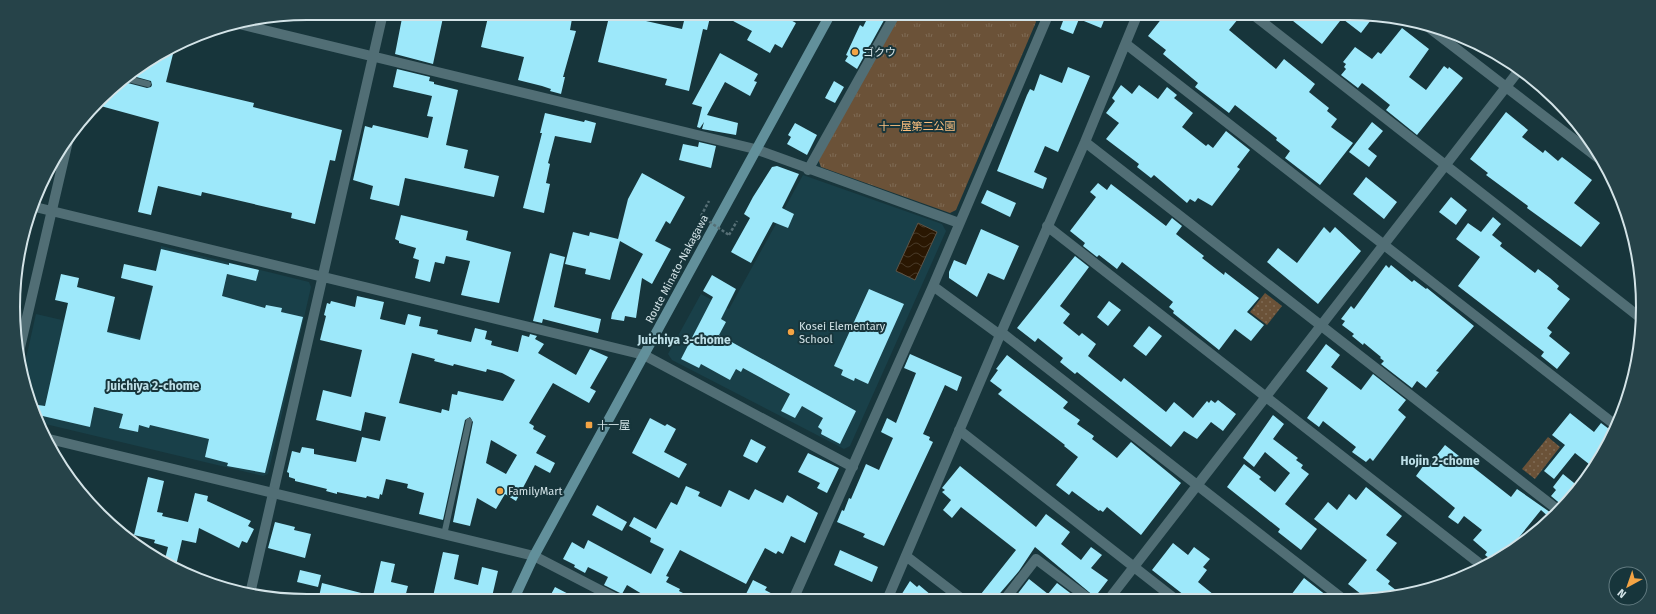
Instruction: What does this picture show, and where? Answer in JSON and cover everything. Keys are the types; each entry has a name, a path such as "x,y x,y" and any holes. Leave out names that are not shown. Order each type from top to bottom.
{"main road":[{"name":"Route Minato-Nakagawa","path":"516,594 534,556 755,149 827,20"}],"street":[{"path":"251,588 381,20"},
{"path":"808,170 892,20"},
{"path":"796,594 933,286 1046,20"},
{"path":"889,594 960,430 1000,333 1085,142 1135,20"},
{"path":"1260,20 1636,314"},
{"path":"255,25 373,57 755,149 808,170 959,223"},
{"path":"1437,34 1591,152"},
{"path":"1126,44 1612,422"},
{"path":"1113,594 1516,74"},
{"path":"1085,142 1555,507"},
{"path":"22,340 66,152"},
{"path":"38,208 644,355 853,467"},
{"path":"1047,226 1479,563"},
{"path":"933,286 1000,333 1337,594"},
{"path":"960,430 1169,594"},
{"path":"53,440 534,556 607,594"},
{"path":"906,556 954,594"},
{"path":"1009,594 1036,559 1082,594"}],"lane":[{"path":"131,80 148,84"},
{"path":"444,534 468,421"}],"path":[{"path":"709,201 701,216 729,235 737,221"}],"shaded area":[{"name":"Kosei Elementary School","path":"803,175 942,224 946,231 850,446 844,449 672,360 668,354 701,294 729,309"},
{"path":"161,246 309,282 311,287 268,474 263,476 45,424 35,399 25,361 36,314 140,338"}],"green space":[{"name":"十一屋第二公園","path":"897,20 1035,20 1036,22 956,210 950,213 821,167 818,159"},
{"path":"1265,293 1282,306 1267,325 1250,312"},
{"path":"1548,437 1560,447 1535,479 1522,469"}],"water":[{"path":"918,223 937,232 915,280 896,271"}],"building":[{"path":"402,20 442,20 433,64 395,54"},
{"path":"487,20 572,20 570,30 576,31 563,77 565,77 561,94 550,91 551,89 542,86 518,80 524,57 481,47"},
{"path":"608,20 642,20 682,29 684,20 709,20 707,30 703,29 689,91 665,85 667,79 598,62"},
{"path":"731,20 791,20 796,23 782,48 775,44 770,53 747,40 752,31"},
{"path":"866,20 884,20 857,69 845,61 848,56 846,55 860,25 863,27"},
{"path":"1063,20 1079,20 1073,34 1060,29"},
{"path":"1081,20 1104,20 1101,28"},
{"path":"1161,20 1237,20 1229,30 1276,69 1284,59 1315,84 1309,92 1329,108 1327,111 1337,119 1331,127 1353,143 1320,185 1285,158 1290,151 1276,140 1277,138 1235,105 1229,113 1195,87 1198,83 1163,54 1166,50 1148,36"},
{"path":"1292,20 1340,21 1322,44"},
{"path":"1344,20 1370,21 1361,33"},
{"path":"1402,28 1429,49 1409,77 1426,90 1444,66 1448,69 1449,67 1463,78 1417,135 1386,110 1390,105 1370,89 1362,83 1358,88 1341,75 1346,69 1344,67 1346,64 1343,62 1355,47 1372,59 1378,52 1381,54"},
{"path":"173,53 166,82 254,103 253,107 342,130 335,161 330,160 315,224 291,218 292,213 202,192 201,196 158,186 151,215 138,212 159,122 102,106 127,83 147,88 151,87 151,81 135,77 163,58"},
{"path":"720,53 758,74 754,81 757,82 750,96 725,82 707,115 738,123 736,135 702,129 704,122 700,128 697,127 702,107 692,104"},
{"path":"1068,67 1090,76 1058,152 1045,146 1034,172 1047,178 1043,189 997,171 1027,95 1030,89 1034,91 1040,74 1062,83"},
{"path":"397,69 430,77 429,81 434,82 434,84 458,90 446,145 468,150 464,168 499,176 494,197 405,178 399,206 370,199 373,186 353,180 365,126 372,128 373,125 428,138 433,117 427,116 432,96 393,87"},
{"path":"834,81 844,87 835,103 825,98"},
{"path":"1121,85 1132,94 1139,85 1158,99 1167,87 1177,95 1174,98 1193,113 1182,127 1206,146 1208,144 1213,148 1226,131 1250,150 1237,167 1240,169 1212,206 1198,198 1195,202 1190,199 1187,203 1154,175 1151,178 1137,167 1139,164 1106,139 1119,123 1106,113 1115,101 1112,98"},
{"path":"1506,112 1528,130 1522,137 1543,153 1545,150 1558,161 1562,157 1592,180 1574,203 1600,223 1581,247 1527,208 1528,206 1486,175 1488,173 1470,159"},
{"path":"545,113 584,122 585,120 596,123 591,143 555,136 548,163 550,164 546,183 550,184 544,213 523,208 542,133 540,133"},
{"path":"1372,122 1383,131 1368,149 1377,156 1369,167 1349,152"},
{"path":"795,123 817,135 807,155 787,144 791,137 788,135"},
{"path":"699,142 716,146 711,168 679,160 683,144 698,147"},
{"path":"777,166 799,174 782,208 794,214 788,228 773,222 751,263 731,252 750,218 744,214 753,197 772,167"},
{"path":"642,173 685,197 670,224 666,221 655,241 671,249 652,284 642,278 636,318 625,316 624,321 611,319 612,313 643,254 620,241 610,280 585,274 586,269 565,264 573,232 589,236 590,232 618,239 628,199"},
{"path":"1366,177 1397,202 1384,219 1353,194"},
{"path":"1098,183 1107,190 1111,184 1166,226 1172,218 1182,226 1176,234 1204,256 1202,258 1224,275 1225,272 1259,298 1247,312 1264,325 1251,341 1235,329 1219,350 1173,313 1174,311 1169,307 1173,302 1122,262 1117,269 1099,255 1097,257 1083,246 1085,243 1070,231 1096,197 1090,192"},
{"path":"987,190 1016,203 1010,217 981,203"},
{"path":"1451,197 1467,210 1456,225 1439,212"},
{"path":"401,215 468,231 466,240 511,252 499,303 461,295 470,261 446,256 444,264 435,262 430,282 415,278 419,260 413,258 416,248 399,243 399,241 395,239"},
{"path":"1493,217 1501,224 1492,235 1502,243 1500,246 1535,273 1538,269 1550,278 1559,286 1557,289 1570,299 1547,328 1552,332 1549,336 1570,353 1557,369 1541,356 1544,352 1458,286 1480,257 1456,239 1468,223 1481,232"},
{"path":"1324,227 1330,233 1335,227 1361,251 1318,304 1267,262 1278,248 1297,263"},
{"path":"981,229 1019,246 1004,280 988,273 977,297 949,278 949,272 954,260 966,265"},
{"path":"161,249 229,265 229,263 259,270 256,281 227,274 222,296 265,308 266,305 282,308 281,312 303,317 265,473 227,466 228,463 205,457 209,439 150,425 149,428 139,425 138,432 119,428 123,414 94,407 90,427 42,416 37,405 45,406 68,303 55,300 61,274 79,278 77,287 115,297 107,332 140,340 153,286 121,278 124,264 156,271"},
{"path":"550,253 565,257 554,307 601,319 598,333 543,319 542,323 533,321"},
{"path":"1075,256 1089,267 1060,306 1070,314 1063,323 1079,336 1082,333 1096,344 1088,356 1121,382 1124,378 1166,412 1174,402 1193,418 1207,401 1209,403 1211,400 1215,403 1218,400 1236,414 1223,431 1211,422 1197,439 1184,431 1171,447 1077,372 1075,374 1060,362 1063,358 1038,338 1035,342 1017,328"},
{"path":"1386,265 1389,268 1391,265 1412,282 1414,280 1426,289 1427,288 1474,326 1436,371 1439,372 1426,388 1417,381 1412,388 1381,364 1384,361 1380,358 1381,357 1364,343 1363,345 1352,336 1354,334 1342,325 1345,321 1341,319 1351,306 1354,309"},
{"path":"712,275 736,289 721,319 726,322 719,335 856,411 840,444 821,434 822,430 818,427 823,418 802,406 795,418 781,411 790,394 743,368 741,372 736,369 730,380 701,364 699,368 681,359 713,297 703,291"},
{"path":"869,289 904,304 868,384 855,378 854,381 841,375 843,370 834,366"},
{"path":"357,296 384,302 380,319 405,325 408,314 421,317 419,326 438,330 437,334 471,342 475,328 487,331 485,339 492,341 491,345 518,352 522,335 529,337 530,334 537,336 535,339 544,344 538,353 576,375 590,349 608,357 590,388 596,391 589,403 553,383 529,423 534,426 533,429 546,436 536,453 555,463 550,473 535,465 516,501 505,494 496,509 477,498 470,526 453,522 473,422 470,417 465,420 443,520 419,514 424,493 407,488 408,484 386,479 382,495 380,494 379,499 337,492 337,494 326,491 327,489 295,481 295,479 289,477 289,473 287,472 292,451 300,453 302,447 314,449 314,454 356,462 362,437 380,441 386,417 365,412 361,431 316,420 323,390 351,397 362,350 320,340 326,316 324,315 327,303 330,304 331,301 355,307","holes":["412,353 435,359 434,361 453,366 454,364 486,372 487,369 502,373 515,380 503,401 458,391 457,395 452,394 449,411 442,409 441,413 399,403","491,440 517,455 506,474 486,463"]},
{"path":"1109,301 1121,310 1108,326 1097,317"},
{"path":"1149,326 1162,336 1146,356 1133,346"},
{"path":"1326,344 1340,355 1331,367 1361,390 1373,374 1406,400 1398,410 1406,417 1373,461 1370,458 1366,462 1352,452 1356,447 1323,421 1319,427 1307,418 1328,388 1306,371"},
{"path":"910,354 962,377 957,391 945,385 923,434 930,437 929,440 933,442 884,546 863,537 865,534 837,522 842,510 844,511 849,498 851,499 866,464 879,470 893,438 881,432 887,418 896,423 916,373 904,368"},
{"path":"1007,355 1068,402 1063,408 1080,420 1077,424 1094,436 1092,439 1117,458 1131,442 1181,483 1141,535 1107,507 1103,512 1100,510 1099,511 1072,491 1069,495 1056,485 1078,457 1064,446 1065,445 998,394 1002,390 990,381 998,370 996,369"},
{"path":"1570,413 1594,432 1601,423 1609,429 1589,464 1575,453 1554,479 1544,471 1565,445 1552,435"},
{"path":"1273,415 1284,424 1273,439 1298,458 1296,460 1303,465 1301,468 1309,474 1285,504 1317,529 1301,550 1278,532 1280,529 1227,487 1244,464 1261,477 1259,479 1275,492 1290,473 1265,452 1254,467 1243,458"},
{"path":"650,418 665,426 667,424 676,429 664,452 687,464 679,478 632,453"},
{"path":"751,439 766,447 757,463 743,456"},
{"path":"1445,445 1511,497 1517,489 1550,512 1547,515 1541,510 1517,540 1489,558 1485,555 1487,552 1473,540 1482,530 1464,516 1458,524 1448,517 1455,508 1416,476 1426,462 1429,465"},
{"path":"808,453 839,468 827,493 817,488 820,483 798,472"},
{"path":"960,466 1036,527 1046,514 1070,532 1061,544 1081,560 1091,547 1102,555 1091,568 1108,580 1097,594 1091,594 1035,547 1019,571 999,594 981,594 1016,550 961,507 952,518 943,510 951,500 942,492 945,490 942,488"},
{"path":"1563,474 1575,484 1559,503 1551,496 1556,490 1553,487"},
{"path":"148,477 164,481 157,512 163,513 162,516 188,522 195,493 208,496 207,501 251,521 248,526 254,529 247,543 242,541 239,548 199,528 196,543 182,540 177,562 165,557 168,547 154,543 155,540 134,535"},
{"path":"686,486 700,492 698,496 721,507 729,490 749,500 755,489 783,503 787,495 818,513 805,543 791,536 783,554 778,551 776,554 765,548 746,584 680,550 666,576 669,577 666,582 680,589 679,591 685,594 642,594 627,585 622,594 604,585 608,577 588,567 585,573 574,567 575,565 563,559 572,542 584,549 588,540 651,574 664,549 650,542 651,538 629,526 634,517 656,529 671,502 677,505"},
{"path":"1366,487 1402,516 1386,535 1397,543 1376,570 1390,581 1388,584 1396,590 1360,593 1348,584 1367,560 1314,519 1328,502 1337,510 1349,494 1356,500"},
{"path":"597,505 627,522 622,531 592,515"},
{"path":"275,522 295,527 294,530 311,534 305,558 268,548"},
{"path":"1173,543 1188,555 1194,547 1210,559 1203,567 1207,570 1198,582 1213,594 1183,594 1152,570"},
{"path":"840,550 878,567 872,582 834,565"},
{"path":"443,552 459,555 454,579 478,585 482,567 498,571 493,594 434,594"},
{"path":"381,561 395,564 391,582 408,586 406,594 373,594"},
{"path":"300,570 321,575 318,587 297,582"},
{"path":"1304,578 1325,594 1292,594"},
{"path":"1029,579 1048,594 1018,594"},
{"path":"753,580 767,587 765,590 773,594 746,594"},
{"path":"910,581 917,587 919,585 930,594 902,594"},
{"path":"322,583 365,594 320,594"},
{"path":"1057,583 1071,594 1048,594"},
{"path":"555,587 568,594 551,594"}],"place":[{"name":"ゴクウ","path":"855,52"},
{"name":"Kosei Elementary School","path":"791,332"},
{"name":"十一屋","path":"589,425"},
{"name":"FamilyMart","path":"500,491"}],"district":[{"name":"Juichiya 3-chome","path":"684,340"},
{"name":"Juichiya 2-chome","path":"153,386"},
{"name":"Hojin 2-chome","path":"1440,461"}]}
